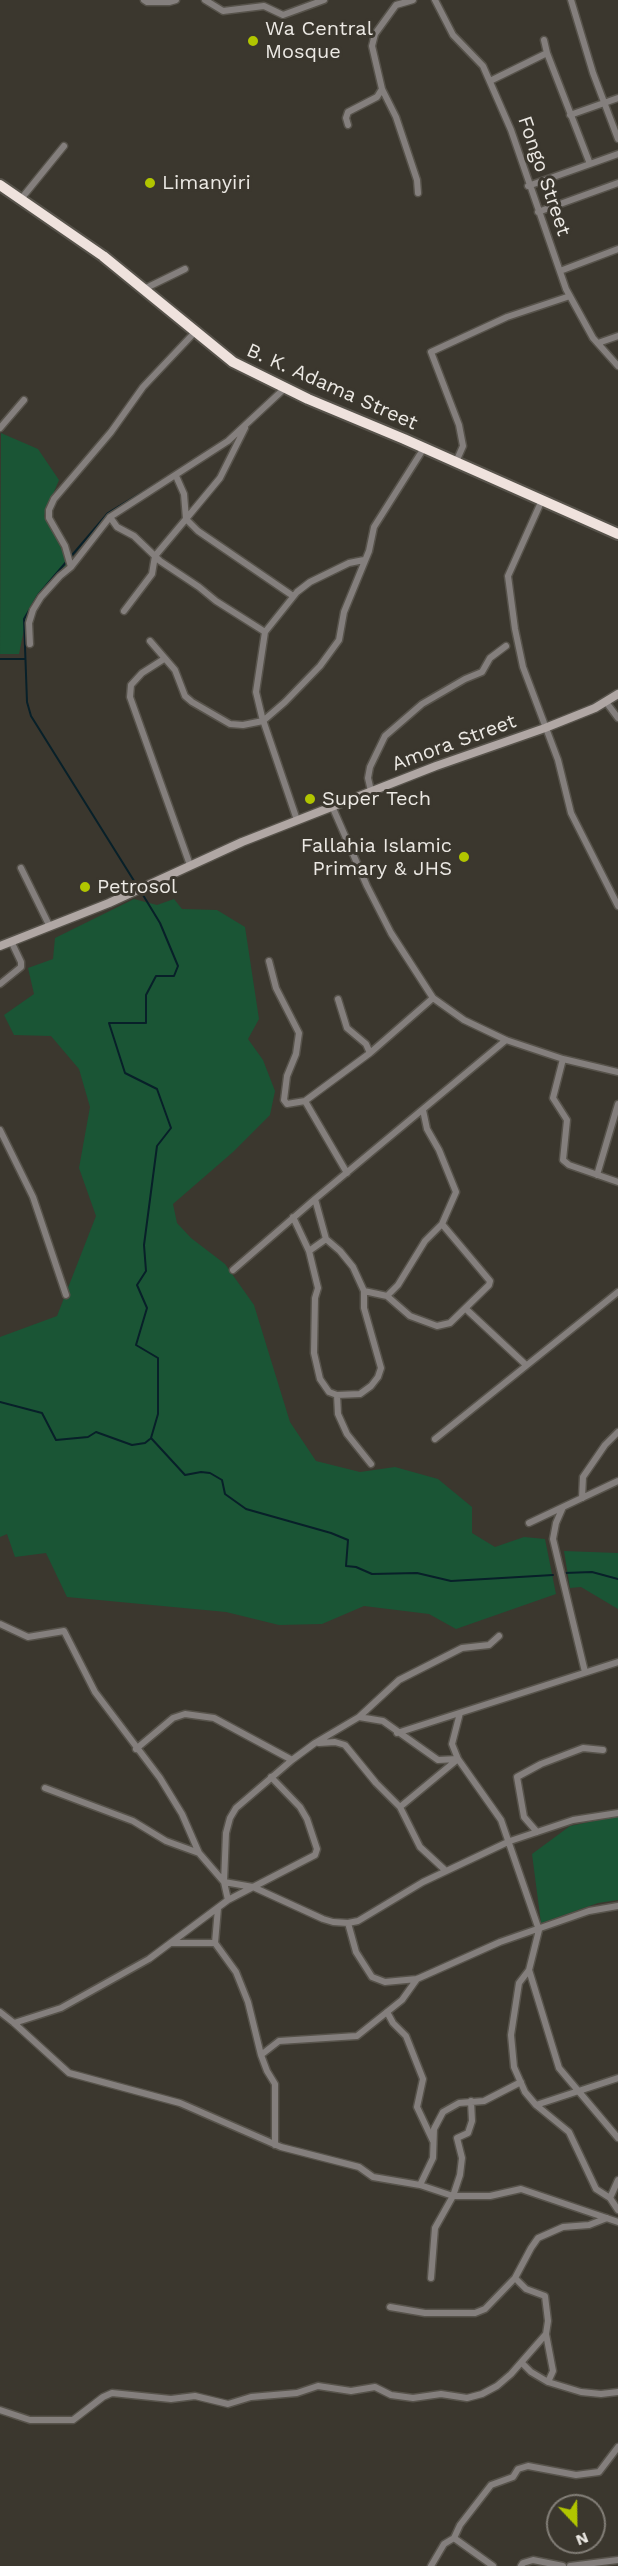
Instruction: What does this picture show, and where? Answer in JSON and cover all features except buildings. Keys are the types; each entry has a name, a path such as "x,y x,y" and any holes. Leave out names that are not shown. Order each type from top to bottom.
{"highway":[{"name":"B. K. Adama Street","path":"0,185 144,289 232,362 285,388 618,534"}],"street":[{"path":"144,0 169,2 176,0"},
{"path":"205,0 223,11 264,6 283,15 324,0"},
{"path":"413,0 396,5 375,34 372,46 382,89 405,141 417,180 418,193"},
{"name":"Fongo Street","path":"435,0 453,35 483,66 511,130 528,186 570,296 598,343 618,366"},
{"path":"571,0 593,73 606,102 618,139"},
{"path":"544,40 590,164"},
{"path":"490,81 547,53"},
{"path":"348,125 346,118 348,112 377,97 382,89"},
{"path":"570,115 618,98"},
{"path":"21,199 64,146"},
{"path":"528,186 618,154"},
{"path":"538,212 618,183"},
{"path":"560,271 618,249"},
{"path":"144,289 185,269"},
{"path":"456,462 463,446 459,425 431,352 507,317 570,296"},
{"path":"69,562 49,518 54,499 111,432 143,387 195,332"},
{"path":"598,343 618,336"},
{"path":"30,644 29,623 33,610 69,562 110,517 214,451 246,426 285,388"},
{"path":"0,428 24,400"},
{"path":"124,610 152,574 155,556 220,478 246,426"},
{"path":"150,641 175,670 185,696 192,702 230,724 243,725 263,721 285,702 332,653 339,640 344,612 369,551 374,527 424,448"},
{"path":"176,476 184,494 186,519 198,531 293,596"},
{"path":"542,499 507,580 523,667 558,760 571,813 618,906"},
{"path":"110,517 117,527 135,536 155,556 216,601 265,632"},
{"path":"297,820 263,721 256,692 265,632 293,596 310,582 349,563 364,560"},
{"path":"371,791 368,778 370,767 385,736 422,704 465,679 482,672 490,658 506,646"},
{"path":"164,659 142,673 131,685 130,697 190,865"},
{"name":"Amora Street","path":"0,946 109,903 190,865 297,820 545,728 606,702 618,694"},
{"path":"606,702 618,718"},
{"path":"332,806 382,914 433,998 464,1020 506,1040 563,1059 618,1072"},
{"path":"21,868 50,927"},
{"path":"0,984 21,967 11,941"},
{"path":"270,961 276,988 299,1033 296,1054 287,1076 284,1100 287,1104 305,1101 370,1053 433,998"},
{"path":"338,999 347,1028 366,1044 370,1053"},
{"path":"233,1270 293,1217 506,1040"},
{"path":"563,1059 553,1098 567,1120 562,1156 569,1165 618,1182"},
{"path":"305,1101 347,1173"},
{"path":"597,1175 618,1104"},
{"path":"387,1296 398,1285 425,1242 442,1224 456,1192 439,1150 427,1129 423,1110"},
{"path":"0,1130 33,1197 66,1295"},
{"path":"293,1217 309,1251 318,1288 315,1298 314,1353 320,1378 329,1392 337,1395 360,1394 366,1391 378,1377 381,1368 364,1308 364,1291 353,1267 326,1239 315,1199"},
{"path":"364,1291 387,1296 411,1316 437,1326 450,1323 489,1285 490,1281 442,1224"},
{"path":"309,1251 326,1239"},
{"path":"435,1439 618,1292"},
{"path":"466,1309 526,1365"},
{"path":"337,1395 338,1414 347,1434 371,1464"},
{"path":"582,1498 583,1477 605,1445 618,1432"},
{"path":"529,1523 618,1481"},
{"path":"563,1507 556,1523 553,1539 563,1590 585,1672"},
{"path":"0,1624 28,1637 64,1632 95,1692 160,1778 182,1814 199,1852 224,1882 254,1887 333,1922 358,1921 446,1871 510,1841 573,1820 618,1813"},
{"path":"228,1900 224,1882 226,1833 230,1818 236,1808 292,1760 315,1743 359,1717 399,1680 462,1648 489,1645 499,1636"},
{"path":"397,1732 618,1662"},
{"path":"460,1713 452,1744 458,1759 501,1820 539,1930 529,1970 519,1983 512,2035 514,2067 525,2092 536,2105 569,2132 596,2189 610,2198 618,2210"},
{"path":"136,1749 173,1718 185,1714 214,1719 292,1760"},
{"path":"359,1717 383,1721 438,1760 458,1759"},
{"path":"315,1743 334,1742 345,1745 376,1783 400,1807 420,1847 446,1871"},
{"path":"537,1832 524,1817 517,1778 541,1764 583,1748 603,1750"},
{"path":"400,1807 458,1759"},
{"path":"14,2022 61,2008 149,1959 228,1900 315,1855 317,1849 307,1819 300,1807 272,1777"},
{"path":"45,1788 133,1821 166,1841 199,1852"},
{"path":"348,1923 356,1952 372,1977 385,1982 417,1979 500,1942 589,1911 618,1906"},
{"path":"218,1908 215,1943 236,1972 244,1992 261,2055 275,2084 275,2145"},
{"path":"171,1943 215,1943"},
{"path":"529,1970 560,2068 617,2135"},
{"path":"261,2055 279,2041 357,2036 402,2000 417,1979"},
{"path":"0,2012 69,2073 180,2103 275,2145 359,2167 373,2177 420,2185 453,2196 490,2196 521,2189 618,2222"},
{"path":"387,2012 393,2024 406,2036 423,2079 422,2095 417,2107 433,2141"},
{"path":"536,2105 618,2078"},
{"path":"420,2185 432,2158 434,2129 443,2112 459,2103 484,2101 521,2082"},
{"path":"431,2278 435,2228 453,2196 460,2175 462,2158 457,2138 468,2133 472,2121 471,2101"},
{"path":"610,2198 618,2180"},
{"path":"390,2307 425,2313 476,2313 485,2309 515,2278 538,2238 563,2227 589,2225 607,2218"},
{"path":"515,2278 526,2289 545,2296 548,2321 546,2334 553,2371 548,2382"},
{"path":"0,2410 30,2420 73,2420 103,2397 112,2393 171,2399 195,2396 228,2404 251,2397 297,2393 318,2386 351,2391 375,2387 391,2396 413,2398 441,2394 467,2398 482,2394 497,2386 522,2363 546,2334"},
{"path":"522,2363 531,2372 548,2382 581,2392 618,2392"},
{"path":"430,2566 444,2544 454,2538 460,2525 491,2485 513,2477 518,2469 528,2466 576,2475 599,2472 618,2447"},
{"path":"454,2538 493,2566"},
{"path":"520,2566 533,2560 563,2566"},
{"path":"570,2566 618,2560"}],"green space":[{"path":"1,433 38,449 59,480 44,516 69,562 28,610 19,654 0,654"},
{"path":"134,899 157,905 174,899 182,909 217,910 245,927 259,1019 248,1039 263,1060 275,1091 270,1115 233,1152 173,1204 177,1223 191,1238 225,1264 254,1305 290,1422 316,1461 360,1472 395,1467 438,1479 472,1507 472,1533 495,1547 524,1537 545,1539 556,1594 456,1629 429,1614 364,1606 322,1624 279,1625 226,1612 67,1597 46,1553 15,1557 7,1534 0,1537 0,1337 57,1316 96,1216 79,1168 90,1107 79,1069 51,1036 14,1035 4,1015 34,994 28,968 53,959 55,938"},
{"path":"564,1551 618,1553 618,1609 581,1587 570,1588"},
{"path":"618,1816 618,1900 598,1903 541,1923 532,1854 570,1826"}],"waterway":[{"path":"136,884 31,716 27,702 24,619 38,595 108,513 175,472"},
{"path":"0,659 24,659"},
{"path":"143,895 160,923 178,966 174,976 156,976 146,995 146,1023 109,1023 125,1073 157,1089 171,1128 157,1146 144,1245 146,1271 137,1285 147,1308 136,1345 158,1358 158,1414 151,1438 185,1475 210,1473 222,1480 225,1494 246,1509 348,1540 346,1566 356,1567 372,1574 417,1573 451,1581 553,1575"},
{"path":"0,1402 42,1413 56,1440 88,1437 96,1432 132,1445 145,1443 150,1439"},
{"path":"564,1573 592,1572 618,1579"}],"place":[{"name":"Wa Central Mosque","path":"253,41"},
{"name":"Limanyiri","path":"150,183"},
{"name":"Super Tech","path":"310,799"},
{"name":"Fallahia Islamic Primary & JHS","path":"464,857"},
{"name":"Petrosol","path":"85,887"}]}
